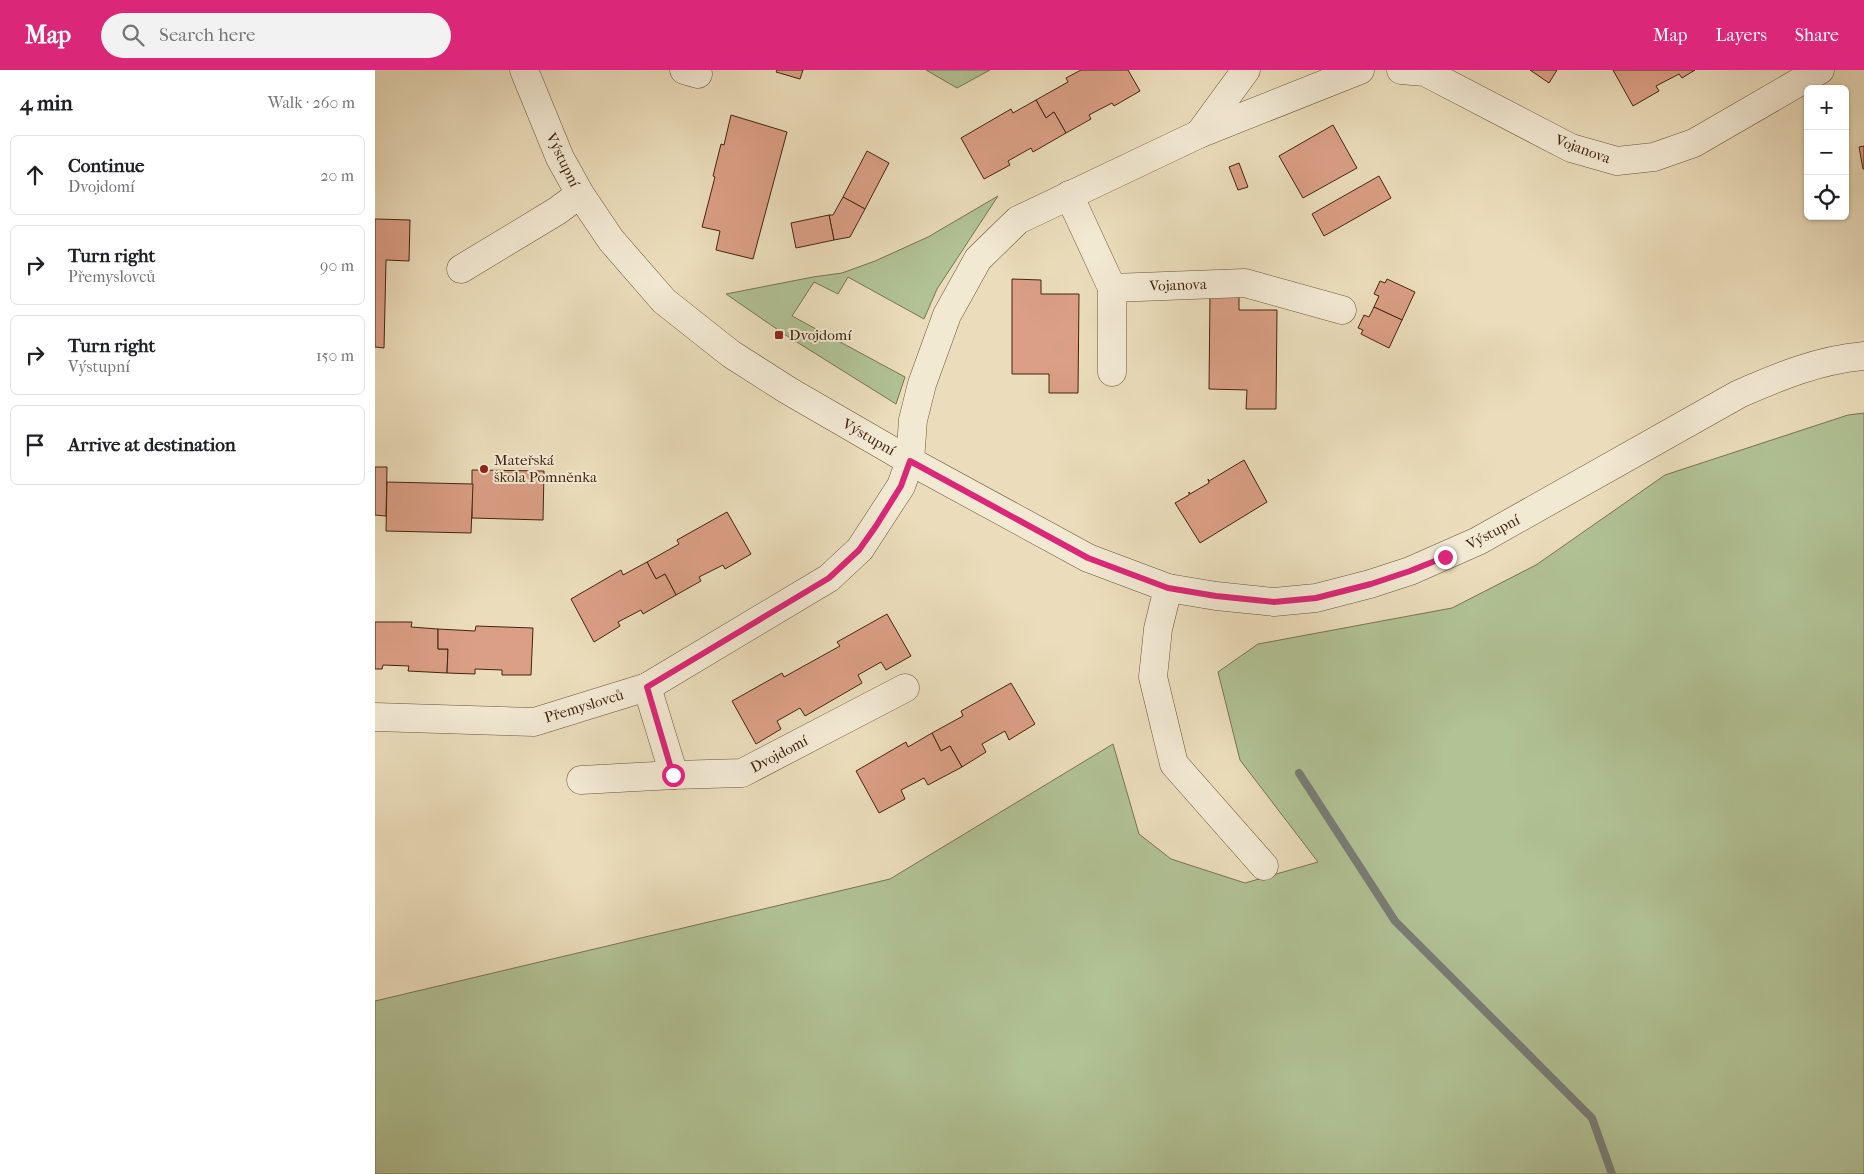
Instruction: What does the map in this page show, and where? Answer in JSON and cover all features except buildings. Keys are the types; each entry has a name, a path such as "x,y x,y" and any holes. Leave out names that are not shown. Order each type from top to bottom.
{"street":[{"name":"Výstupní","path":"524,70 560,158 580,194 611,240 664,301 731,354 789,391 910,461 1088,558 1168,588 1216,596 1274,602 1316,598 1402,574 1445,557 1478,541 1739,394 1781,375 1822,362 1864,356"},
{"path":"1199,134 1246,70"},
{"path":"910,461 913,420 922,384 947,315 978,259 1018,220 1199,134 1360,70"},
{"name":"Vojanova","path":"1401,70 1425,72 1571,148 1617,161 1654,157 1693,143 1820,70"},
{"path":"461,269 557,211 580,194"},
{"path":"1069,195 1112,288 1111,372"},
{"name":"Vojanova","path":"1112,288 1245,283 1342,310"},
{"name":"Přemyslovců","path":"375,717 534,722 647,687 829,578 859,550 871,534 901,486 910,461"},
{"path":"1168,588 1158,629 1153,677 1174,764 1264,866"},
{"path":"647,687 673,775"},
{"name":"Dvojdomí","path":"581,780 673,775 742,774 905,688"}],"green space":[{"path":"926,70 990,70 957,88"},
{"path":"998,196 937,289 924,319 848,277 838,294 814,282 792,316 905,377 896,404 784,334 726,294 842,273 875,261 928,237"},
{"path":"1864,413 1864,1174 375,1174 375,1001 890,879 1113,744 1139,834 1171,859 1245,883 1318,862 1240,760 1218,672 1258,644 1452,608 1536,565 1665,475 1848,415"}],"waterway":[{"path":"1299,773 1395,921 1592,1118 1612,1174"}],"place":[{"name":"Dvojdomí","path":"779,335"},
{"name":"Mateřská škola Pomněnka","path":"484,469"}],"route":[{"path":"673,775 647,687 829,578 859,550 876,526 901,486 910,461 1088,558 1168,588 1216,596 1274,602 1316,598 1371,584 1445,557"}]}
